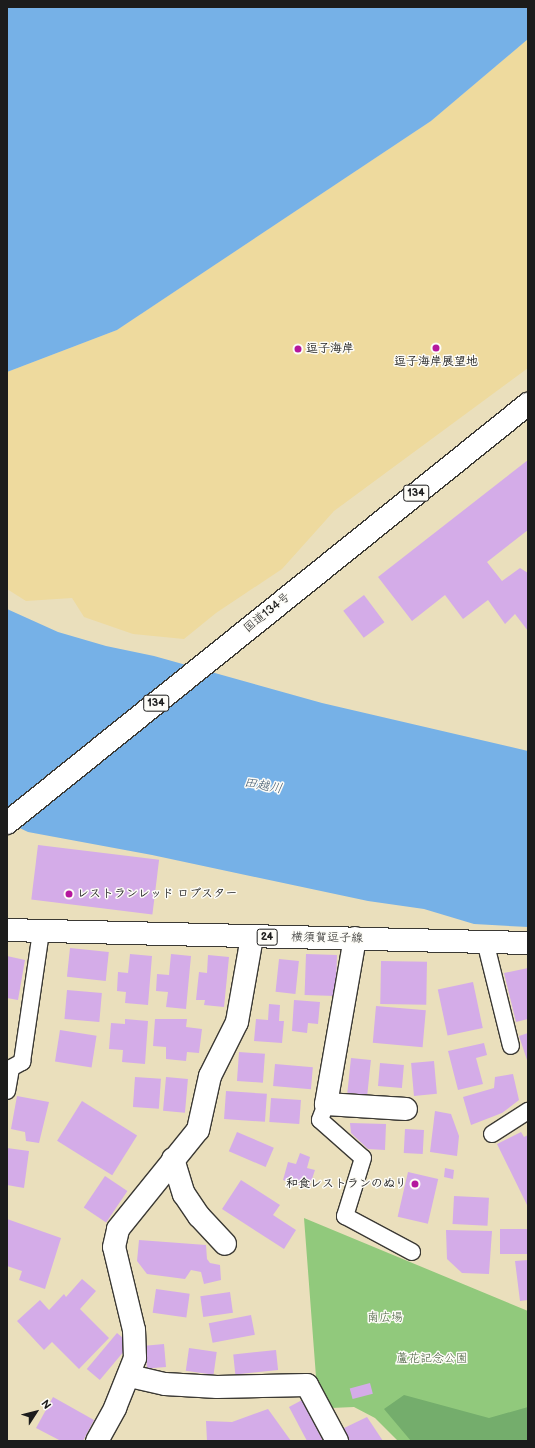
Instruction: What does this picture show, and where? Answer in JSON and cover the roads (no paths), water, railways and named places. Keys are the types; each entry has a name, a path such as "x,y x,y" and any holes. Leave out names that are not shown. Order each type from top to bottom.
{"main road":[{"name":"国道134号","path":"7,823 528,404"},
{"name":"横須賀逗子線","path":"7,930 528,943"},
{"path":"97,1441 130,1376 135,1358 134,1330 114,1247 118,1229 173,1159 198,1130 210,1076 237,1022 252,937"},
{"path":"355,938 326,1104 406,1109"},
{"path":"173,1159 184,1194 199,1216 225,1244"},
{"path":"130,1376 165,1384 217,1387 307,1385 337,1441"}],"lane":[{"path":"7,1090 11,1068 22,1062 41,931"},
{"path":"485,941 511,1046"},
{"path":"326,1104 320,1120 363,1158 345,1216 412,1252"},
{"path":"492,1134 528,1111"}],"water":[{"path":"7,7 528,7 528,39 431,121 117,330 7,372"},
{"name":"田越川","path":"7,609 58,632 106,646 154,656 322,703 528,751 528,927 474,924 424,909 368,901 152,855 28,832 7,822"}],"place":[{"name":"逗子海岸展望地","path":"436,348"},
{"name":"逗子海岸","path":"298,349"},
{"name":"レストランレッド ロブスター","path":"69,894"},
{"name":"和食レストランのぬり","path":"415,1184"}],"park label":[{"name":"南広場","path":"385,1318"},
{"name":"蘆花記念公園","path":"432,1359"}]}
